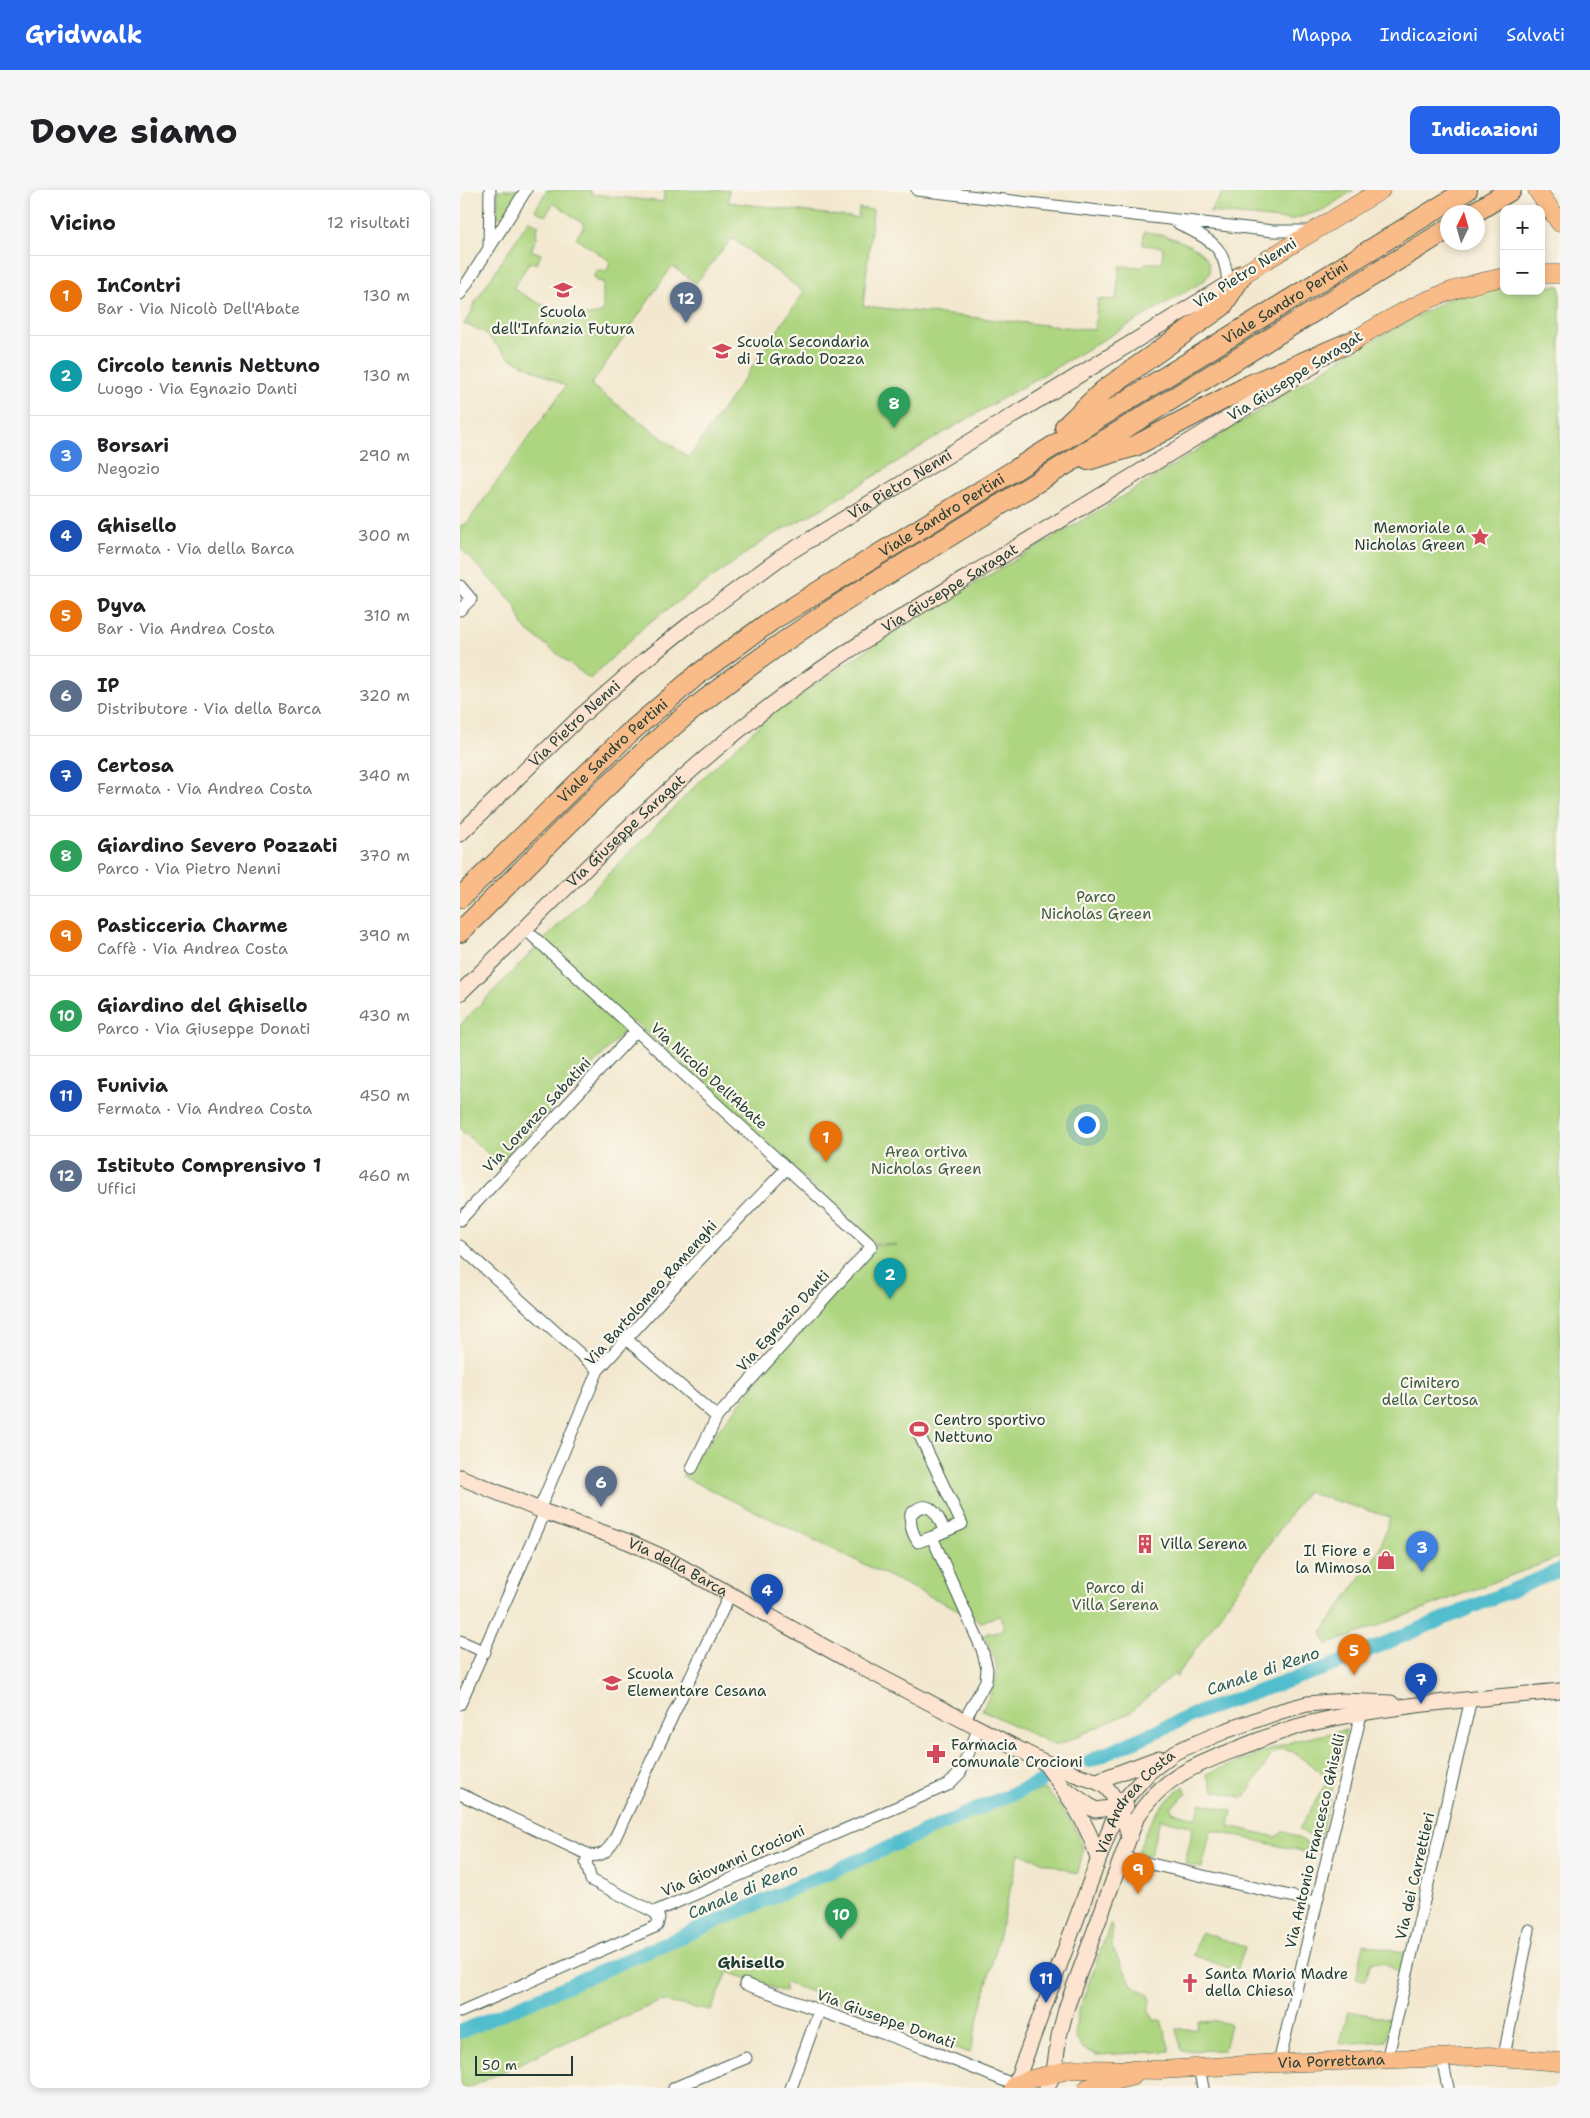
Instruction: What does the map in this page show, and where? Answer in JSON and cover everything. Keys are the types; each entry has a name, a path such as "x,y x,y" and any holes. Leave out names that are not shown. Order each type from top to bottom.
{"highway":[{"name":"Viale Sandro Pertini","path":"460,898 627,735 698,675 778,616 1466,190"},
{"path":"1485,206 1511,190"},
{"name":"Viale Sandro Pertini","path":"460,932 616,778 714,693 821,616 1440,234"},
{"path":"1035,456 1103,391 1222,306 1235,280"},
{"path":"1062,468 1135,446 1250,385 1353,341"}],"main road":[{"name":"Via Pietro Nenni","path":"1235,280 1381,190"},
{"path":"1537,190 1560,222"},
{"path":"1545,274 1560,274"},
{"name":"Via Giuseppe Saragat","path":"1353,341 1390,318 1430,297 1456,288 1500,278"},
{"name":"Via Porrettana","path":"1014,2087 1051,2080 1081,2069 1161,2070 1279,2063 1504,2056 1560,2062"},
{"name":"Via Porrettana","path":"1088,2088 1161,2070"}],"street":[{"path":"488,250 490,190"},
{"path":"460,294 526,190"},
{"path":"918,190 1273,231 1315,230"},
{"path":"1172,220 1205,238 1218,250 1235,280"},
{"name":"Via Pietro Nenni","path":"460,834 580,716 690,624 780,558 1235,280"},
{"name":"Via Giuseppe Saragat","path":"460,993 695,767 757,716 825,666 1353,341"},
{"path":"460,586 471,599 460,610"},
{"name":"Via Nicolò Dell'Abate","path":"525,930 872,1246"},
{"name":"Via Lorenzo Sabatini","path":"460,1220 636,1031"},
{"name":"Via Bartolomeo Ramenghi","path":"460,1704 484,1652 598,1370 681,1279 787,1168"},
{"path":"460,1246 598,1370"},
{"name":"Via Egnazio Danti","path":"692,1468 717,1417 872,1246"},
{"path":"626,1339 717,1417"},
{"path":"918,1432 962,1524 918,1542 911,1530 912,1514 920,1508 928,1508 935,1511 944,1531"},
{"name":"Via della Barca","path":"460,1478 542,1511 629,1542 667,1559 848,1660 1045,1763 1097,1781 1110,1793 1126,1824 1129,1837"},
{"path":"932,1536 982,1649 987,1669 986,1681 964,1721"},
{"path":"462,1797 589,1855 600,1856 604,1853 615,1838 730,1594"},
{"path":"460,1641 484,1652"},
{"name":"Via Andrea Costa","path":"1014,2087 1118,1807 1149,1772 1175,1752 1262,1718 1307,1704 1343,1700 1411,1704 1560,1691"},
{"name":"Via dei Carrettieri","path":"1387,2060 1471,1700"},
{"name":"Via Andrea Costa","path":"1051,2080 1067,2006 1121,1857 1136,1819 1147,1802 1173,1778 1198,1764 1301,1725 1411,1704"},
{"name":"Via Antonio Francesco Ghiselli","path":"1279,2063 1361,1714"},
{"name":"Via Giovanni Crocioni","path":"460,2012 656,1928 659,1918 654,1912 948,1785 960,1773 979,1728"},
{"path":"1097,1781 1175,1752"},
{"name":"Via della Barca","path":"1045,1763 1061,1785 1092,1837 1098,1859"},
{"name":"Via della Barca","path":"1061,1785 1095,1810 1147,1802"},
{"path":"589,1855 586,1862 587,1870 595,1883 654,1912"},
{"path":"1121,1857 1316,1902"},
{"path":"1504,2056 1529,1930"},
{"name":"Via Giuseppe Donati","path":"744,1984 933,2052 1014,2087"},
{"path":"791,2088 819,2011"},
{"path":"674,2088 746,2058"},
{"path":"1442,2058 1448,2088"},
{"path":"1199,2068 1203,2088"}],"green space":[{"path":"498,190 521,190 501,218 497,216"},
{"path":"547,190 591,190 591,194 663,202 665,190 729,190 728,202 858,218 859,208 873,210 863,306 1094,330 1098,299 1116,300 1120,266 1143,267 1146,263 1162,263 1163,247 1143,245 1144,232 1165,236 1191,246 1208,261 1209,271 1204,281 938,436 823,508 769,537 647,624 590,679 524,628 514,603 460,548 460,526 467,523 566,386 508,357 484,332 464,324 473,310 472,307 529,220 539,226 536,230 537,237 531,250 541,254 537,264 530,262 513,288 545,306 568,314 592,315 603,312 603,282 595,280 594,275 597,270 607,272 610,261 576,238 585,225 554,203 545,216 535,210","holes":["732,238 804,292 689,458 591,385 672,266 696,283"]},
{"path":"1225,190 1354,190 1323,210 1290,220 1209,212"},
{"name":"Parco Nicholas Green","path":"1545,286 1560,286 1560,1557 1327,1645 1322,1632 1379,1551 1390,1517 1306,1492 1177,1676 1174,1674 1129,1713 1056,1746 982,1710 992,1689 996,1673 994,1656 984,1635 990,1632 992,1634 1005,1628 999,1615 980,1623 977,1619 682,1476 815,1309 873,1246 897,1245 874,1243 634,1021 500,1164 460,1129 460,1025 705,776 775,711 903,626 1147,482 1346,355 1454,296 1484,288 1500,287 1500,295 1545,295"},
{"path":"1346,1730 1320,1840 1314,1839 1299,1829 1329,1778 1293,1752 1281,1749 1273,1753 1244,1798 1214,1791 1206,1774 1294,1741"},
{"path":"1184,1786 1187,1794 1171,1807 1172,1812 1196,1818 1201,1803 1232,1811 1229,1826 1276,1837 1284,1831 1308,1843 1305,1852 1211,1830 1202,1868 1185,1864 1193,1827 1160,1819 1150,1856 1138,1853 1155,1815"},
{"path":"1045,1789 1067,1816 1077,1832 1082,1847 1080,1864 1077,1874 1019,1853 970,2053 927,2038 927,2032 786,1983 784,1984 786,1991 784,1992 728,1972 711,2011 661,2001 541,2053 469,2088 460,2088 460,2038 816,1881 1020,1796"},
{"path":"1110,1924 1112,1926 1112,1947 1132,1985 1150,1997 1151,2002 1148,2009 1155,2020 1161,2020 1170,2051 1097,2055 1082,2048 1075,2037 1077,2016"},
{"path":"1201,1932 1245,1947 1237,1971 1193,1955"},
{"path":"1364,1944 1407,1953 1402,1974 1384,1963 1371,1962 1366,1980 1356,1979"},
{"path":"1348,2011 1392,2019 1386,2041 1340,2044"},
{"path":"1216,2021 1230,2024 1224,2050 1182,2051 1176,2029 1197,2029 1198,2022"}],"waterway":[{"name":"Canale di Reno","path":"1090,1761 1199,1712 1331,1666 1560,1570"},
{"name":"Canale di Reno","path":"460,2032 1040,1782"}],"place":[{"name":"Scuola dell'Infanzia Futura","path":"563,290"},
{"name":"Istituto Comprensivo 1","path":"686,323"},
{"name":"Scuola Secondaria di I Grado Dozza","path":"722,351"},
{"name":"Giardino Severo Pozzati","path":"894,428"},
{"name":"Memoriale a Nicholas Green","path":"1480,537"},
{"name":"InContri","path":"826,1162"},
{"name":"Circolo tennis Nettuno","path":"890,1299"},
{"name":"Centro sportivo Nettuno","path":"919,1429"},
{"name":"IP","path":"601,1507"},
{"name":"Villa Serena","path":"1145,1544"},
{"name":"Il Fiore e la Mimosa","path":"1386,1560"},
{"name":"Borsari","path":"1422,1572"},
{"name":"Ghisello","path":"767,1615"},
{"name":"Dyva","path":"1354,1675"},
{"name":"Scuola Elementare Cesana","path":"612,1683"},
{"name":"Certosa","path":"1421,1704"},
{"name":"Farmacia comunale Crocioni","path":"936,1754"},
{"name":"Pasticceria Charme","path":"1138,1894"},
{"name":"Giardino del Ghisello","path":"841,1939"},
{"name":"Santa Maria Madre della Chiesa","path":"1190,1983"},
{"name":"Funivia","path":"1046,2003"}],"district":[{"name":"Ghisello","path":"751,1962"}],"park label":[{"name":"Area ortiva Nicholas Green","path":"926,1160"},
{"name":"Cimitero della Certosa","path":"1430,1392"},
{"name":"Parco di Villa Serena","path":"1115,1596"}]}
